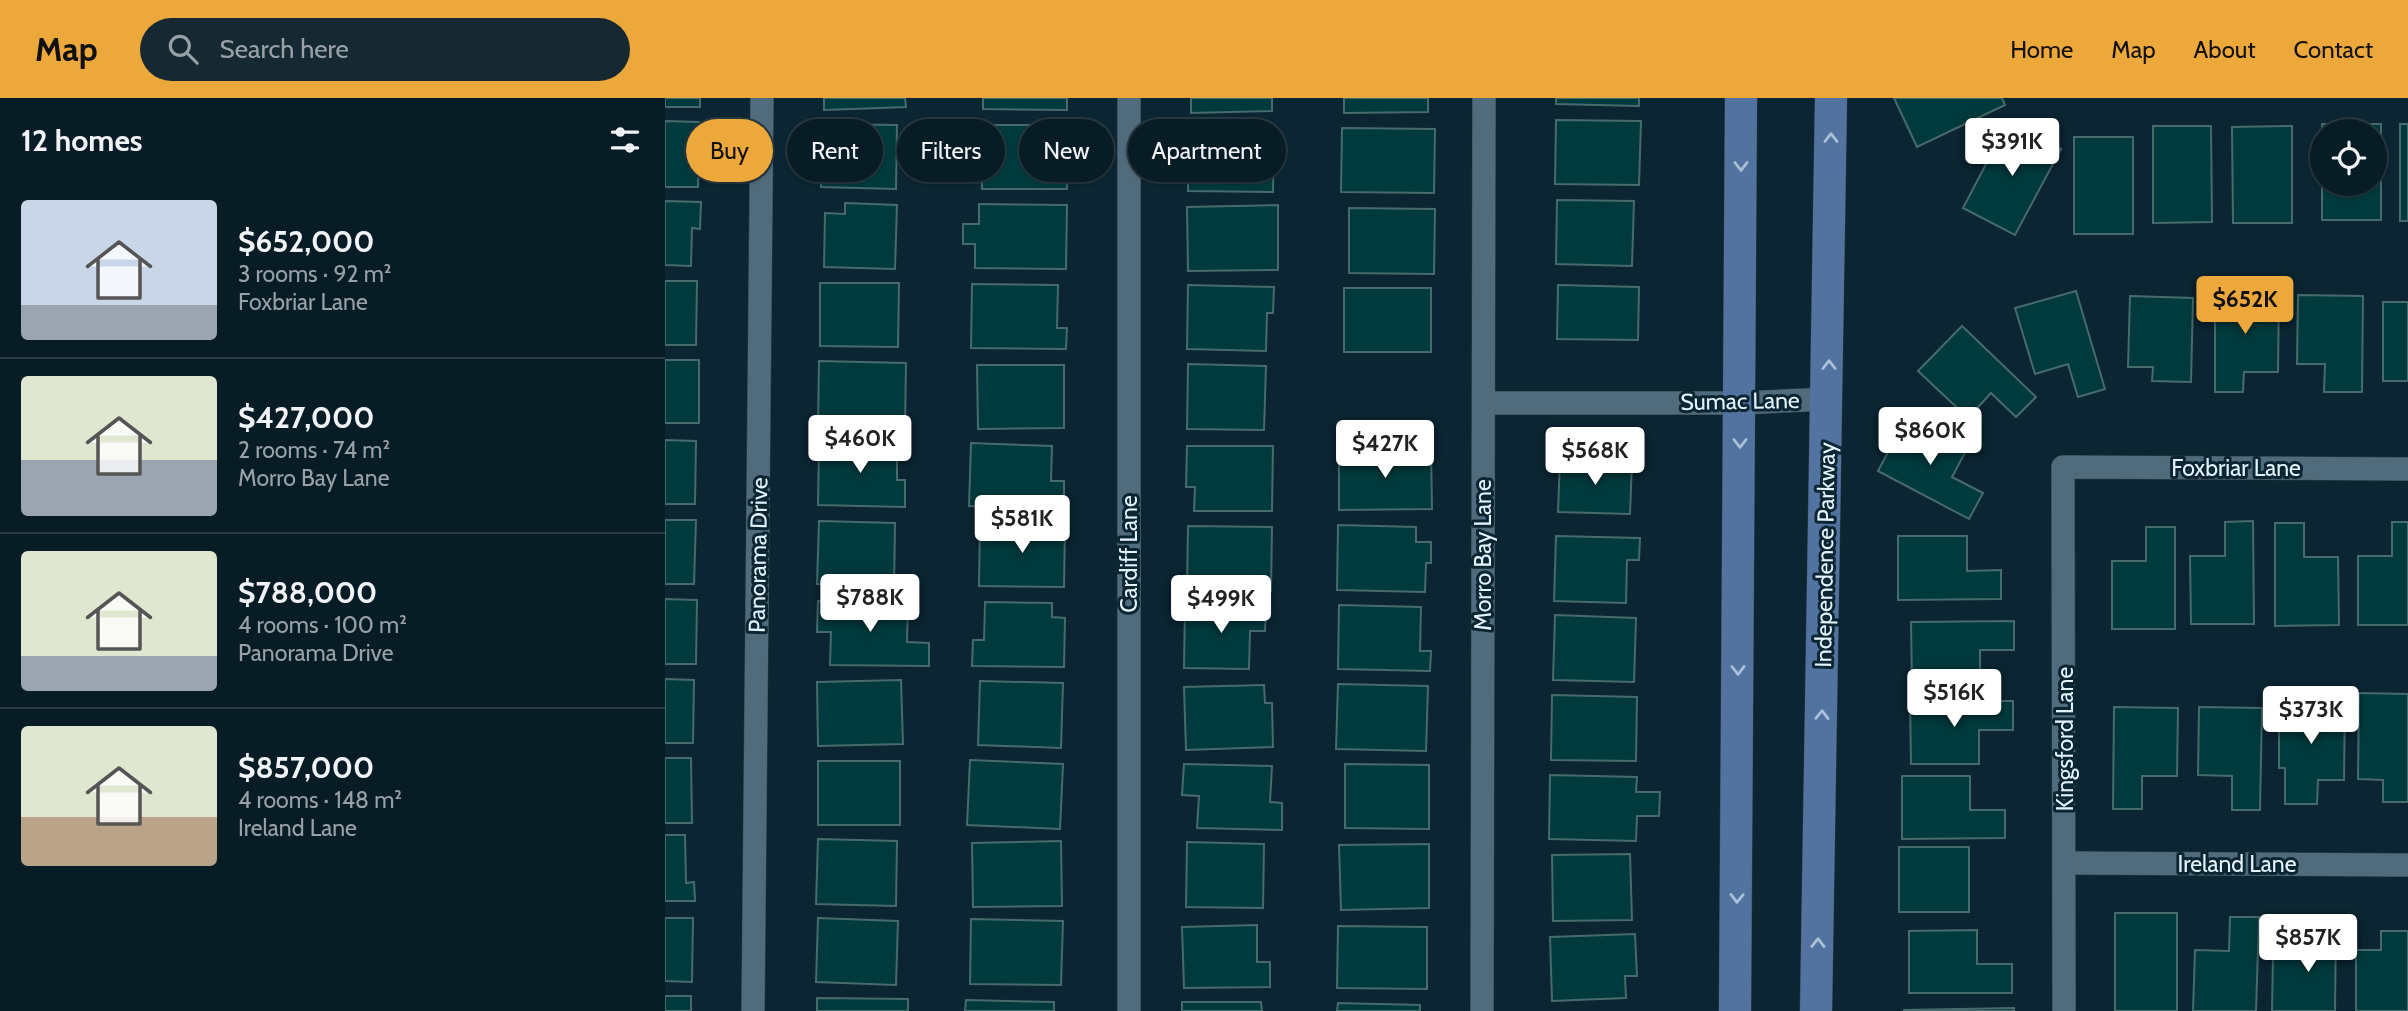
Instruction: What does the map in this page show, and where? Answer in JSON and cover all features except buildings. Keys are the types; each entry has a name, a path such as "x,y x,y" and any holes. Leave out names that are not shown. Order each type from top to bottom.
{"main road":[{"path":"1735,1011 1741,98"},
{"name":"Independence Parkway","path":"1816,1011 1829,399 1831,98"}],"street":[{"name":"Panorama Drive","path":"753,1011 762,98"},
{"name":"Cardiff Lane","path":"1129,98 1129,1011"},
{"name":"Morro Bay Lane","path":"1482,1011 1484,98"},
{"name":"Sumac Lane","path":"1484,403 1740,403 1829,399"},
{"name":"Foxbriar Lane","path":"2063,467 2408,469"},
{"name":"Kingsford Lane","path":"2063,467 2066,863 2064,1011"},
{"name":"Ireland Lane","path":"2066,863 2408,865"}]}
